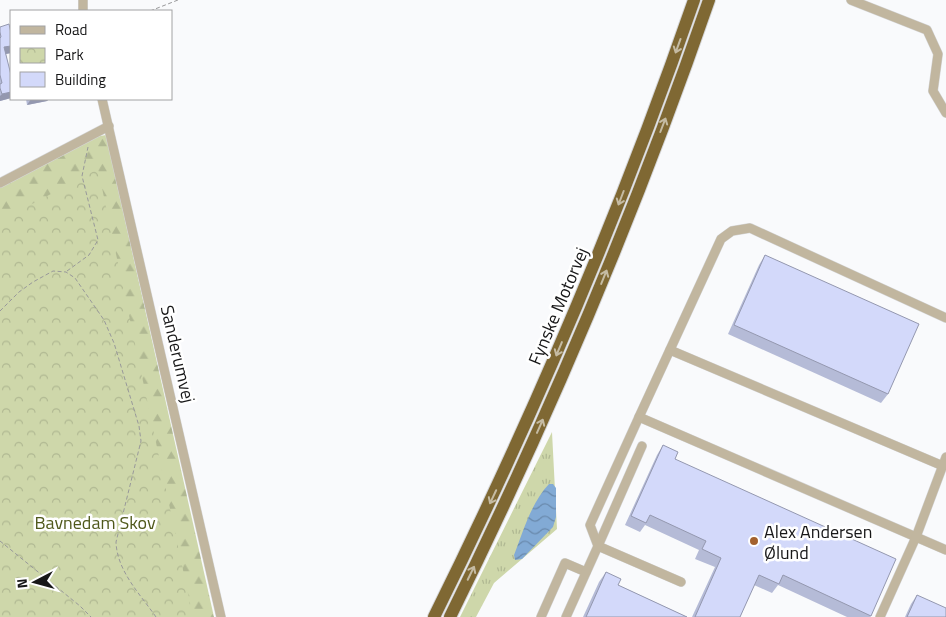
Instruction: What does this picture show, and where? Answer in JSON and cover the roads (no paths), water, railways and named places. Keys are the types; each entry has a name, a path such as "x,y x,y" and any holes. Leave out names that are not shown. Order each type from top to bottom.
{"highway":[{"name":"Fynske Motorvej","path":"434,617 511,458 577,307 620,202 694,0"},
{"name":"Fynske Motorvej","path":"450,617 524,464 594,303 632,207 708,0"}],"street":[{"path":"851,0 927,30 938,54 933,92 946,113"},
{"name":"Sanderumvej","path":"102,100 221,617"},
{"path":"0,183 109,126"},
{"path":"681,582 598,546 590,525 721,239 732,231 750,228 946,318"},
{"path":"670,350 943,466"},
{"path":"639,416 946,550"},
{"path":"566,617 642,446"},
{"path":"880,617 916,537 946,457"},
{"path":"541,617 565,563 586,572"}],"water":[{"path":"549,484 553,484 556,488 556,517 553,527 522,559 515,560 514,555 528,518 537,500"}],"place":[{"name":"Alex Andersen Ølund","path":"754,541"}],"park label":[{"name":"Bavnedam Skov","path":"95,522"}]}
